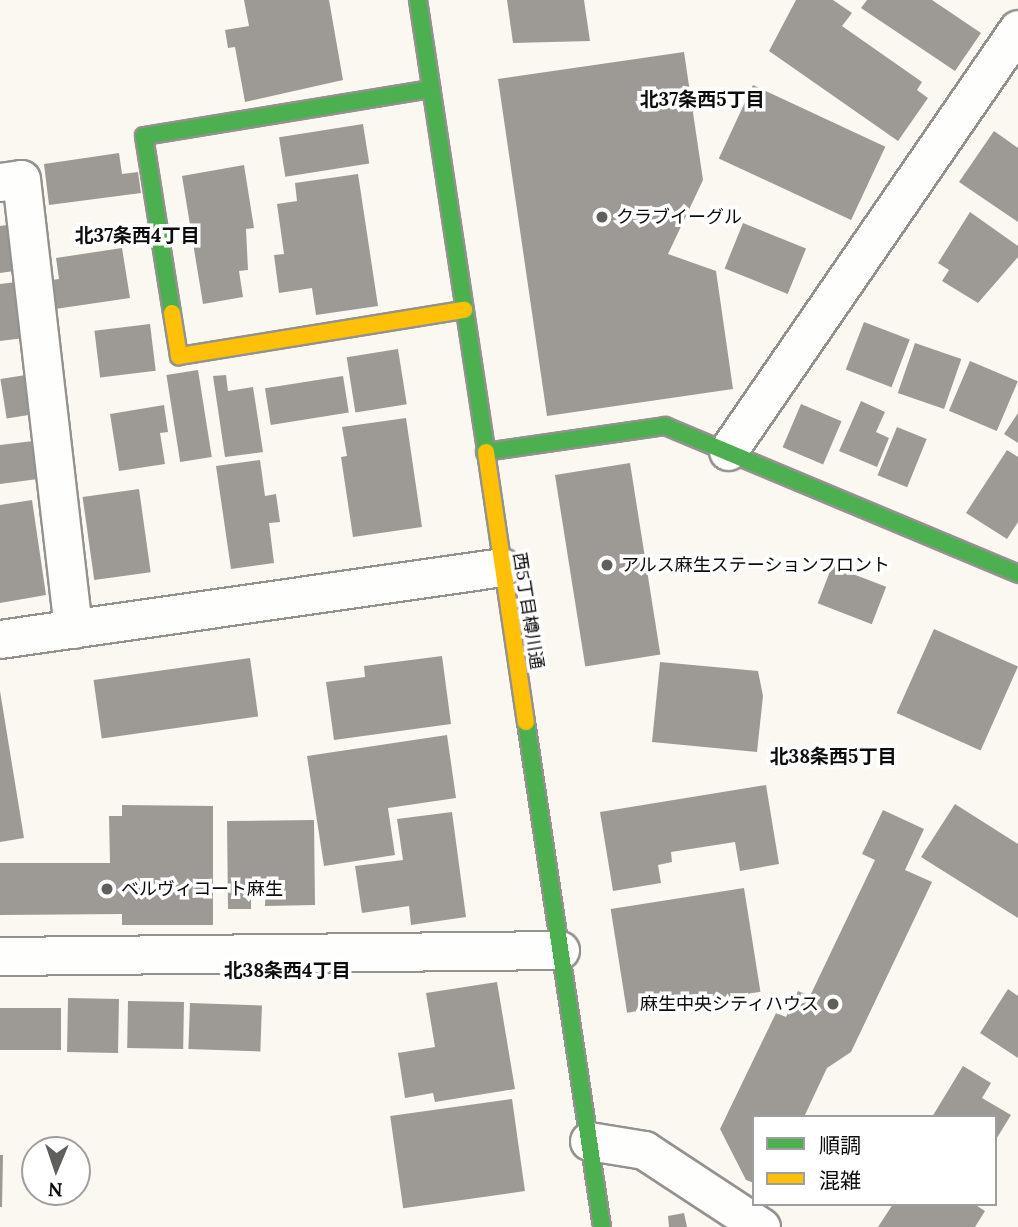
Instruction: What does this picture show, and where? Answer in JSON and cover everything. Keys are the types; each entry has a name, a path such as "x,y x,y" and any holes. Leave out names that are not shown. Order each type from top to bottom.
{"street":[{"name":"西5丁目樽川通","path":"418,0 602,1227"},
{"path":"728,451 1018,29"},
{"path":"431,89 144,136 179,356 464,310"},
{"path":"0,182 21,179 73,629"},
{"path":"485,452 665,426 1016,569"},
{"path":"0,639 502,567"},
{"path":"0,956 560,950"},
{"path":"589,1141 644,1150 761,1227"}],"building":[{"path":"244,0 329,0 343,80 245,102 235,47 228,48 225,30 249,26"},
{"path":"507,0 584,0 590,41 513,43"},
{"path":"796,0 833,0 852,13 842,26 922,82 917,90 928,98 898,141 769,51"},
{"path":"867,0 932,0 981,33 955,71 861,8"},
{"name":"クラブイーグル","path":"684,52 703,180 668,254 716,271 733,389 547,416 498,79"},
{"path":"753,85 885,147 851,220 719,158"},
{"path":"363,124 369,164 285,177 279,137"},
{"path":"994,131 1018,148 1018,222 959,182"},
{"path":"119,153 122,174 138,172 141,193 49,205 44,164"},
{"path":"244,165 254,228 246,229 248,270 239,271 243,297 203,304 182,176"},
{"path":"358,174 378,306 316,315 312,288 279,293 274,255 284,254 277,204 297,201 295,183"},
{"path":"970,212 1018,246 1018,257 978,303 942,281 949,270 938,263"},
{"path":"743,223 806,248 788,294 725,268"},
{"path":"14,224 21,270 0,273 0,226"},
{"path":"122,248 130,298 55,309 51,280 59,279 56,258"},
{"path":"16,282 24,338 0,341 0,284"},
{"path":"864,322 910,340 891,387 846,370"},
{"path":"150,324 156,371 100,377 94,331"},
{"path":"915,343 961,359 944,409 898,393"},
{"path":"398,349 407,404 355,412 347,357"},
{"path":"970,361 1018,381 997,431 949,411"},
{"path":"198,370 212,457 180,462 166,375"},
{"path":"32,374 38,414 7,419 0,379"},
{"path":"226,375 228,391 253,387 263,452 225,457 213,376"},
{"path":"343,376 349,413 271,425 265,388"},
{"path":"861,401 885,412 876,432 889,438 877,467 839,451"},
{"path":"801,404 842,421 823,464 783,447"},
{"path":"164,405 168,432 160,433 165,464 119,471 110,414"},
{"path":"1018,413 1018,443 1004,434"},
{"path":"406,418 422,527 353,537 341,457 347,456 342,427"},
{"path":"897,427 927,439 907,487 878,475"},
{"path":"33,441 38,479 0,484 0,445"},
{"path":"1007,450 1018,457 1018,522 1007,539 966,513"},
{"path":"260,460 265,496 276,494 280,522 269,523 274,563 231,569 216,466"},
{"name":"アルス麻生ステーションフロント","path":"630,463 660,655 585,667 555,475"},
{"path":"139,489 151,572 94,580 83,497"},
{"path":"32,500 46,595 0,603 0,505"},
{"path":"832,566 886,587 872,624 818,603"},
{"path":"934,629 1018,666 981,750 897,713"},
{"path":"442,656 451,724 334,740 326,682 365,677 364,666"},
{"path":"250,658 258,716 102,738 94,680"},
{"path":"660,662 758,671 763,696 757,752 652,742"},
{"path":"0,691 24,838 0,842"},
{"path":"447,735 456,798 388,808 395,855 324,866 307,756"},
{"path":"766,785 779,864 740,871 735,842 671,852 672,862 658,865 661,883 613,891 600,812"},
{"path":"955,804 1018,844 1018,918 921,857"},
{"name":"ベルヴィコート麻生","path":"122,805 213,806 213,925 122,925 122,914 0,915 0,863 110,863 109,816 122,816"},
{"name":"麻生中央シティハウス","path":"883,810 924,829 905,870 932,882 851,1052 827,1068 805,1115 752,1115 752,1182 746,1180 720,1129 776,1013 786,1017 798,991 810,996 875,860 862,854"},
{"path":"452,812 466,917 411,925 409,906 362,913 355,866 403,860 397,819"},
{"path":"314,820 315,905 265,906 266,881 251,882 251,909 228,909 227,821"},
{"path":"744,888 760,992 627,1013 611,909"},
{"path":"497,982 515,1089 435,1102 433,1093 405,1098 398,1053 435,1047 426,993"},
{"path":"1008,989 1018,996 1018,1058 980,1033"},
{"path":"68,998 119,999 118,1053 67,1052"},
{"path":"128,1001 184,1002 183,1049 127,1048"},
{"path":"190,1003 262,1006 260,1051 188,1049"},
{"path":"0,1008 61,1008 61,1050 0,1050"},
{"path":"963,1066 991,1083 982,1098 1011,1115 997,1138 997,1115 933,1115"},
{"path":"512,1099 525,1191 403,1208 390,1116"},
{"path":"0,1155 3,1155 2,1207 0,1207"},
{"path":"892,1206 977,1206 985,1211 975,1227 878,1227"},
{"path":"684,1213 687,1227 669,1227 668,1216"}],"traffic: fast":[{"path":"418,0 486,452"},
{"path":"172,313 144,136 431,89"},
{"path":"485,452 665,426 1018,574"},
{"path":"526,722 602,1227"}],"traffic: slow":[{"path":"172,313 179,356 464,310"},
{"path":"486,452 526,722"}],"place":[{"name":"クラブイーグル","path":"602,217"},
{"name":"アルス麻生ステーションフロント","path":"607,565"},
{"name":"ベルヴィコート麻生","path":"107,889"},
{"name":"麻生中央シティハウス","path":"833,1004"}],"district":[{"name":"北37条西5丁目","path":"702,100"},
{"name":"北37条西4丁目","path":"137,236"},
{"name":"北38条西5丁目","path":"833,757"},
{"name":"北38条西4丁目","path":"287,971"}]}
